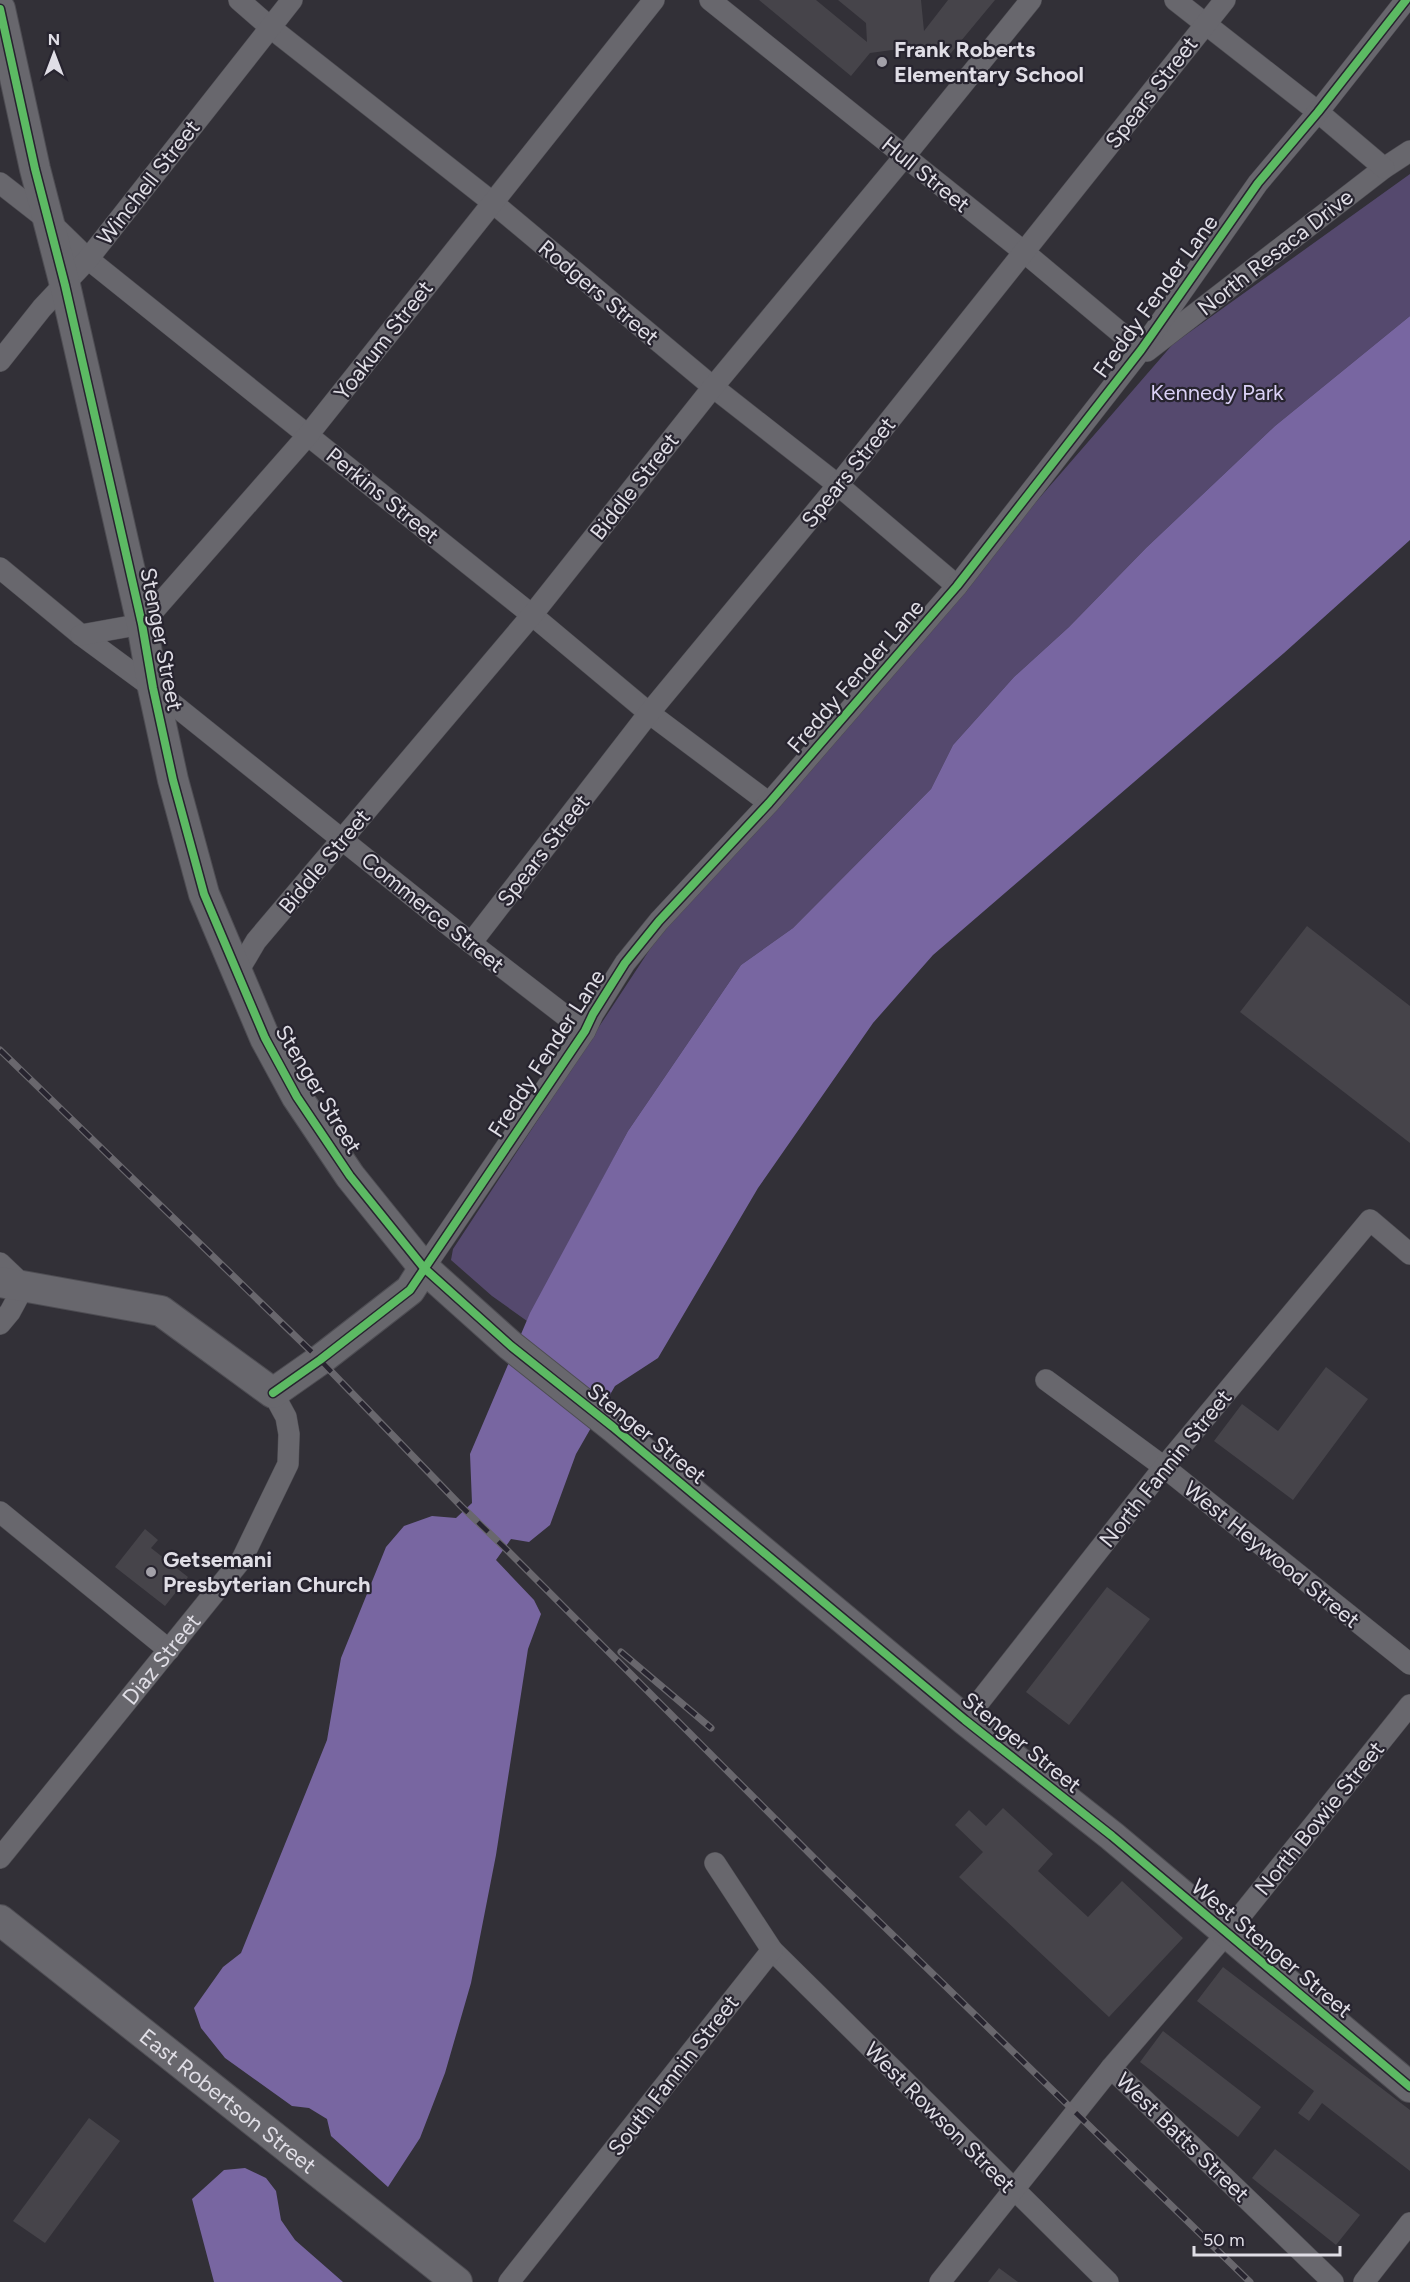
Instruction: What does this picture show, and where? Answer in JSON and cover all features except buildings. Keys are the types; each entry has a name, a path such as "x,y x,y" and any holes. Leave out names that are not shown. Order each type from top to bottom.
{"street":[{"name":"Rodgers Street","path":"239,0 271,28 492,202 713,387 838,485 957,586"},
{"name":"Winchell Street","path":"0,361 42,308 87,259 292,0"},
{"name":"Yoakum Street","path":"142,624 308,435 654,0"},
{"name":"Hull Street","path":"710,0 1024,252 1141,350"},
{"name":"Biddle Street","path":"237,973 256,941 532,615 713,387 1031,0"},
{"path":"1175,0 1318,112 1384,168"},
{"name":"Spears Street","path":"471,943 649,713 838,485 1224,0"},
{"name":"Freddy Fender Lane","path":"273,1393 320,1360 410,1290 585,1031 625,963 659,921 769,803 957,586 1141,350 1258,183 1318,112 1406,0"},
{"name":"Stenger Street","path":"0,9 142,624 173,780 204,894 265,1038 297,1097 350,1176 424,1268 511,1346 613,1427 965,1720 1112,1836"},
{"name":"North Resaca Drive","path":"1141,350 1147,351 1384,168 1410,151"},
{"name":"Perkins Street","path":"0,183 50,222 87,259 532,615 649,713 769,803"},
{"name":"Commerce Street","path":"0,568 81,635 153,688 471,943 585,1031"},
{"path":"81,635 142,624"},
{"name":"North Fannin Street","path":"965,1720 1164,1467 1370,1220 1410,1254"},
{"path":"0,1263 12,1284 10,1312 0,1324"},
{"path":"12,1284 161,1311 273,1393"},
{"name":"West Heywood Street","path":"1046,1380 1164,1467 1410,1664"},
{"name":"Diaz Street","path":"0,1858 242,1559 288,1464 289,1434 286,1417 273,1393"},
{"path":"0,1512 169,1650"},
{"name":"North Bowie Street","path":"940,2282 1111,2068 1226,1934 1410,1705"},
{"name":"West Stenger Street","path":"1112,1836 1410,2087"},
{"path":"715,1863 772,1950"},
{"name":"East Robertson Street","path":"0,1920 457,2282"},
{"name":"West Rowson Street","path":"772,1950 1108,2282"},
{"name":"South Fannin Street","path":"509,2282 772,1950"},
{"name":"West Batts Street","path":"1111,2068 1333,2282"},
{"path":"1364,2282 1410,2223"}],"green space":[{"name":"Kennedy Park","path":"1410,174 1410,316 1275,426 1146,548 1069,627 1014,677 953,745 931,789 793,928 741,965 628,1131 527,1321 492,1296 451,1260 453,1249 656,940 1173,344"}],"shaded area":[{"path":"1410,316 1410,540 1284,653 933,955 873,1023 758,1188 658,1358 615,1386 576,1454 550,1525 529,1542 511,1539 496,1560 534,1600 541,1614 528,1649 496,1855 471,1983 445,2073 420,2138 388,2187 331,2136 327,2119 309,2108 292,2106 225,2058 201,2028 194,2008 223,1967 241,1953 327,1740 341,1658 386,1547 404,1526 432,1516 456,1518 472,1503 470,1454 530,1313 628,1131 741,965 793,928 931,789 953,745 1014,677 1069,627 1146,548 1275,426"},
{"path":"245,2168 266,2178 276,2191 281,2220 295,2240 343,2282 214,2282 192,2199 224,2170"}],"railway":[{"path":"0,1050 320,1360 461,1506 829,1873 1250,2282"},
{"path":"621,1652 711,1728"}],"cycle path":[{"path":"273,1393 320,1360 410,1290 585,1031 625,963 659,921 769,803 957,586 1141,350 1258,183 1318,112 1406,0"},
{"path":"0,9 35,169 65,285 142,624 173,780 204,894 265,1038 297,1097 350,1176 424,1268 511,1346 613,1427 965,1720 1112,1836 1410,2087"}],"place":[{"name":"Frank Roberts Elementary School","path":"882,62"},
{"name":"Getsemani Presbyterian Church","path":"151,1572"}]}
